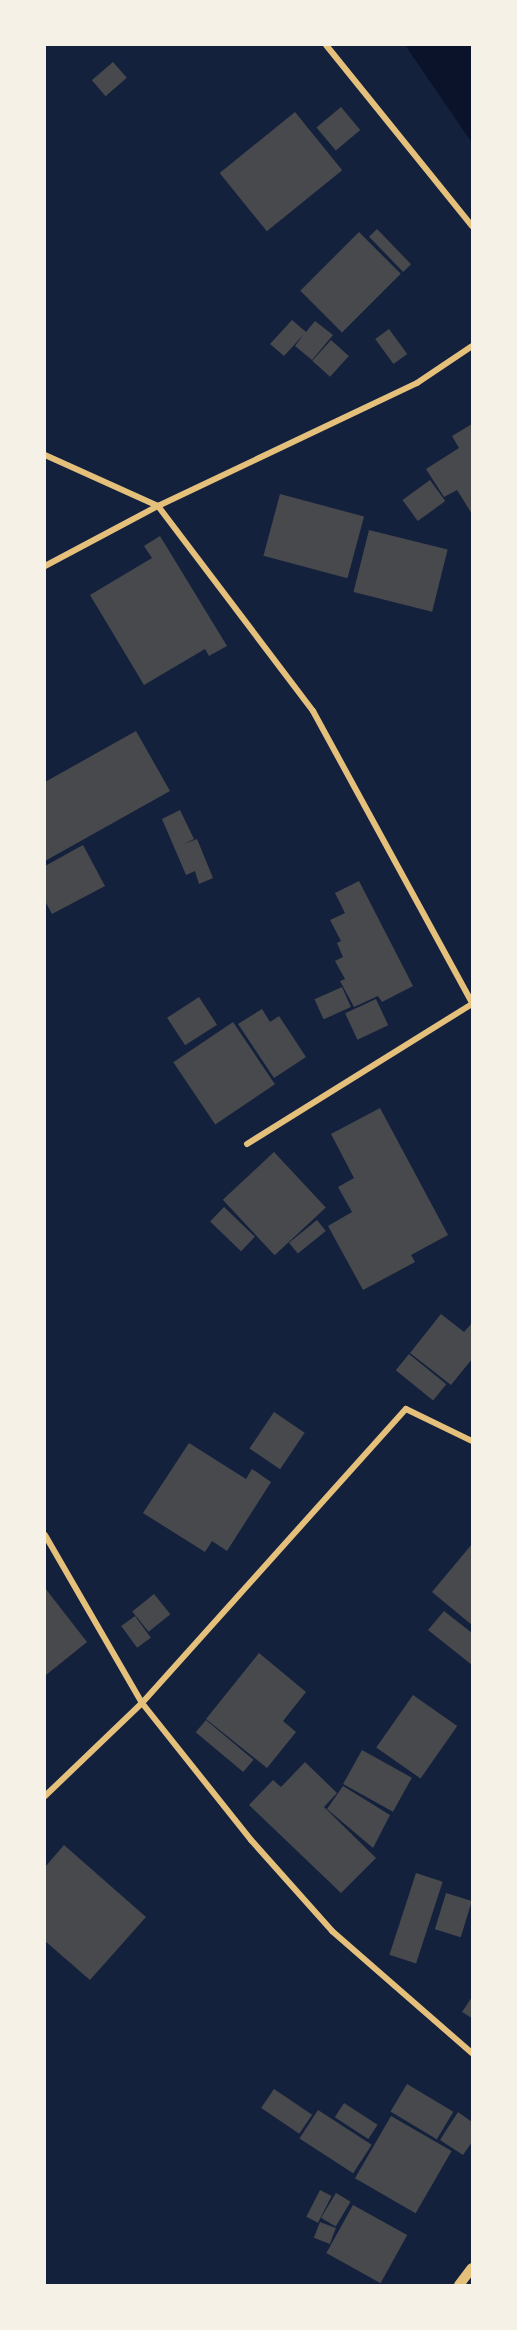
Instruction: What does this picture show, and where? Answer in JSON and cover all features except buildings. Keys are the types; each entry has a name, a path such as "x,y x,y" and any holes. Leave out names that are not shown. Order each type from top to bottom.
{"street":[{"path":"326,45 472,226"},
{"path":"45,566 158,506 417,382 472,346"},
{"path":"45,455 158,506 312,711 472,1004 247,1144"},
{"path":"45,1796 142,1703 406,1409 472,1441"},
{"path":"45,1535 142,1703 251,1840 332,1931 472,2053"},
{"path":"459,2285 472,2268"}],"water":[{"path":"405,45 472,45 472,143"}]}
